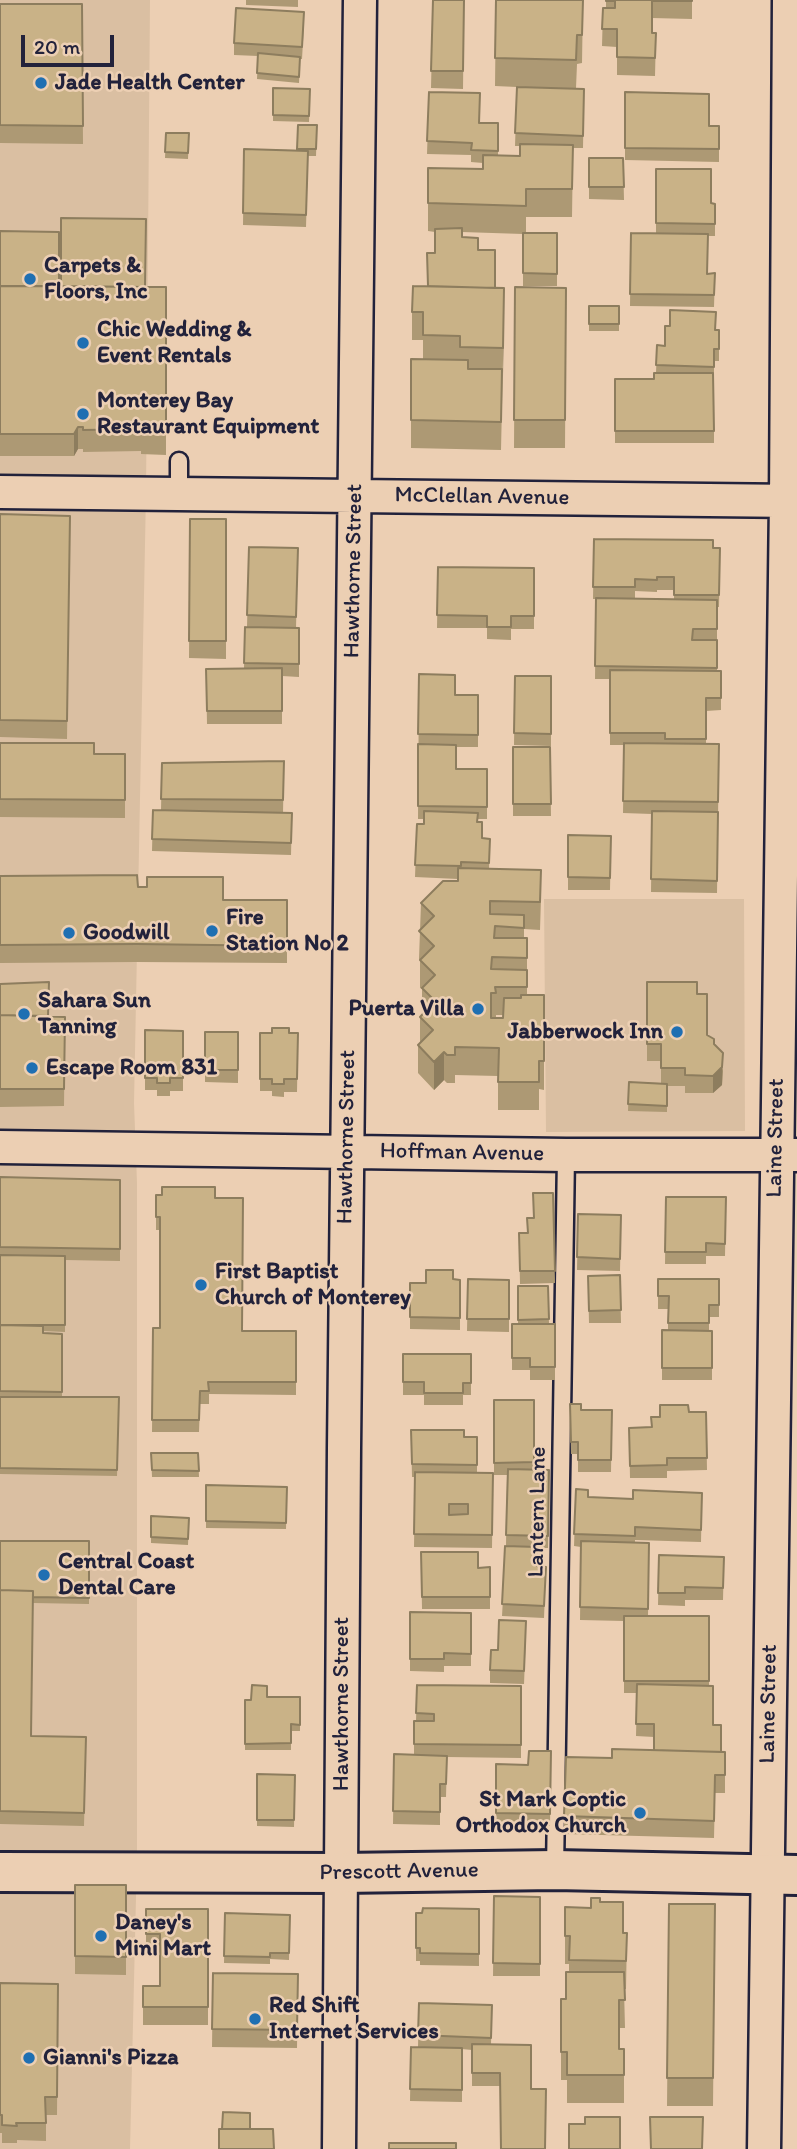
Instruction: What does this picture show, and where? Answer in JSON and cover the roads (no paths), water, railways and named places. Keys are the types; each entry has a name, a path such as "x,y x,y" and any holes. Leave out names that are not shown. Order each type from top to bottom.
{"street":[{"name":"Hawthorne Street","path":"339,2149 360,0"},
{"name":"Laine Street","path":"764,2149 782,1875 791,501 789,0"},
{"name":"McClellan Avenue","path":"0,492 791,501"},
{"name":"Hoffman Avenue","path":"0,1147 566,1155 786,1154"},
{"name":"Prescott Avenue","path":"0,1872 341,1874 555,1870 782,1875"}],"lane":[{"path":"179,461 179,494"},
{"name":"Lantern Lane","path":"555,1870 566,1155"}],"place":[{"name":"Jade Health Center","path":"41,83"},
{"name":"Carpets & Floors, Inc","path":"30,279"},
{"name":"Chic Wedding & Event Rentals","path":"83,343"},
{"name":"Monterey Bay Restaurant Equipment","path":"83,414"},
{"name":"Fire Station No 2","path":"212,931"},
{"name":"Goodwill","path":"69,933"},
{"name":"Puerta Villa","path":"478,1009"},
{"name":"Sahara Sun Tanning","path":"24,1014"},
{"name":"Jabberwock Inn","path":"677,1032"},
{"name":"Escape Room 831","path":"32,1068"},
{"name":"First Baptist Church of Monterey","path":"201,1285"},
{"name":"Central Coast Dental Care","path":"44,1575"},
{"name":"St Mark Coptic Orthodox Church","path":"640,1813"},
{"name":"Daney's Mini Mart","path":"101,1936"},
{"name":"Red Shift Internet Services","path":"255,2019"},
{"name":"Gianni's Pizza","path":"29,2058"}]}
